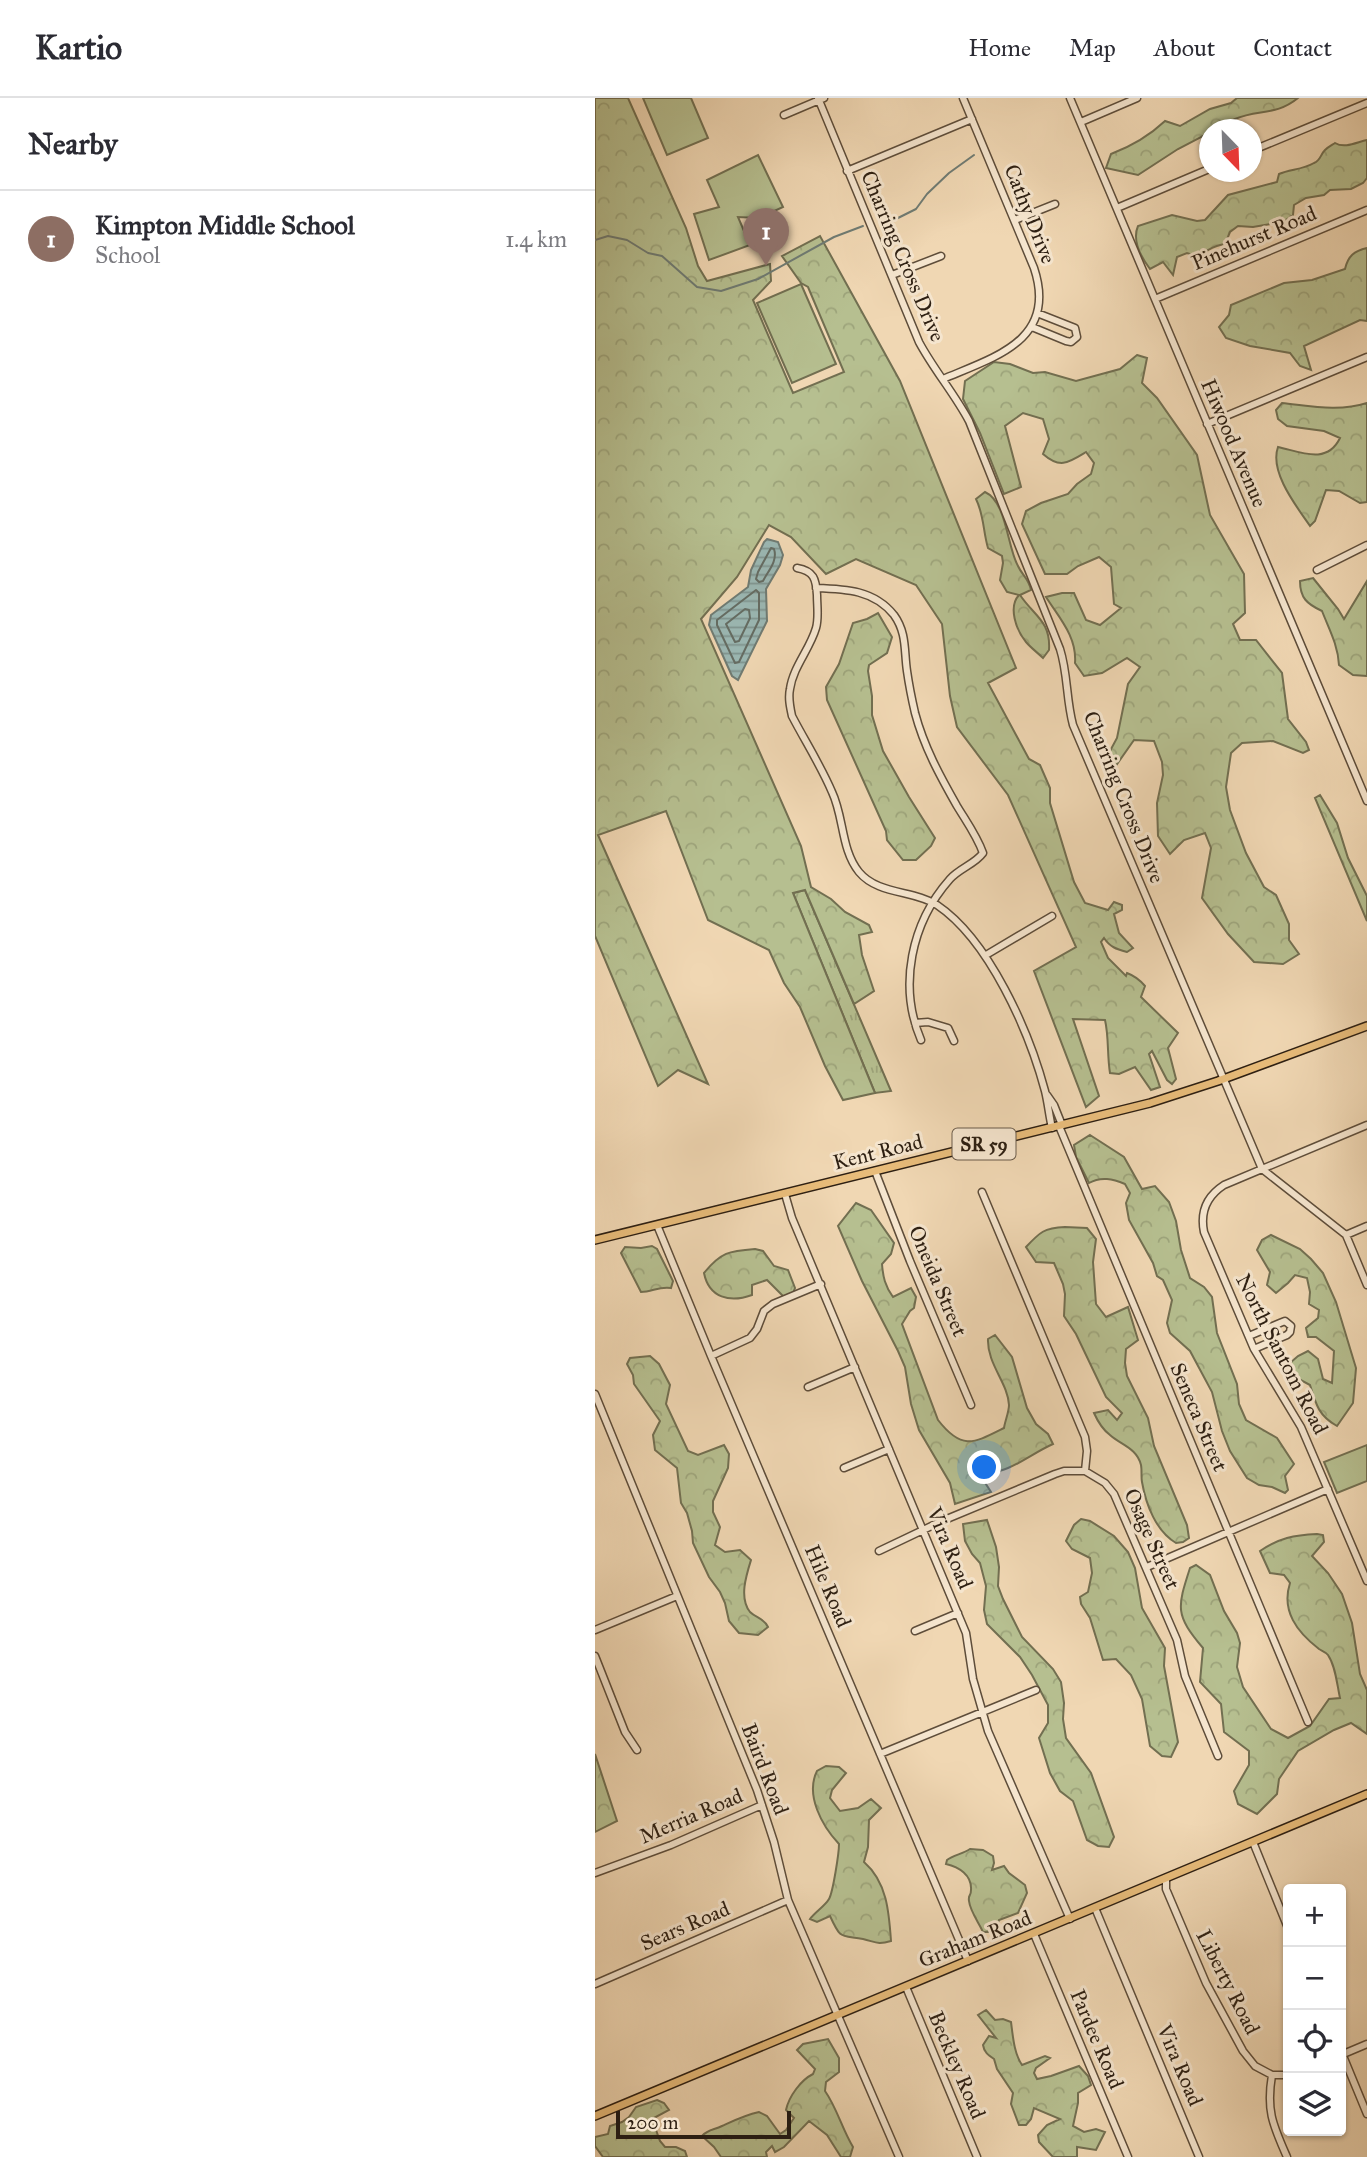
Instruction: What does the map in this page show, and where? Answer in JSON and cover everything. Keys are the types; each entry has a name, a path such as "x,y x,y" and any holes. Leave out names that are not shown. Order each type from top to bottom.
{"main road":[{"name":"Kent Road","path":"595,1240 1150,1103 1367,1026"},
{"name":"Graham Road","path":"595,2116 1367,1794"}],"street":[{"name":"Cathy Drive","path":"943,379 1006,352 1019,342 1032,327 1040,294 1037,276 1015,220 963,98"},
{"name":"Hiwood Avenue","path":"1070,98 1367,801"},
{"path":"1081,122 1137,98"},
{"path":"785,115 820,99"},
{"name":"Charring Cross Drive","path":"820,99 847,171 919,342 969,421 1053,629 1067,674 1067,698 1073,725 1262,1169 1346,1235 1367,1285"},
{"path":"1262,146 1367,103"},
{"path":"847,171 972,119"},
{"path":"1117,208 1199,173"},
{"path":"1015,220 1055,204"},
{"name":"Pinehurst Road","path":"1155,299 1367,209"},
{"path":"892,275 941,256"},
{"path":"1032,327 1066,341 1071,342 1077,337 1075,328 1037,313"},
{"path":"1207,424 1367,357"},
{"path":"1317,570 1367,545"},
{"path":"797,568 810,571 815,578 818,620 790,688 789,705 792,716 832,792 843,836 854,865 861,875 886,888 933,903"},
{"path":"816,588 852,589 870,596 884,605 902,628 907,672 923,740 983,853 979,859 953,876 923,919 914,943 909,980 915,1023 921,1040"},
{"name":"Seneca Street","path":"933,903 969,933 986,955 1024,1031 1045,1094 1054,1105 1058,1126 1308,1722"},
{"path":"986,955 1052,916"},
{"path":"915,1023 928,1022 948,1028 954,1041"},
{"path":"1262,1169 1367,1125"},
{"name":"North Santom Road","path":"1262,1169 1218,1189 1208,1199 1202,1218 1204,1232 1254,1349 1301,1427 1367,1581"},
{"name":"Oneida Street","path":"875,1171 971,1405"},
{"path":"879,1550 1055,1474 1084,1471 1087,1451 1085,1437 982,1192"},
{"name":"Vira Road","path":"785,1194 792,1217 958,1614 968,1642 973,1679 988,1731 1070,1919"},
{"name":"Hile Road","path":"657,1225 968,1961"},
{"path":"1346,1235 1367,1226"},
{"path":"711,1356 750,1338 764,1311 773,1304 821,1284"},
{"path":"1249,1336 1285,1321 1291,1326 1287,1335 1254,1349"},
{"path":"808,1387 855,1367"},
{"name":"Baird Road","path":"595,1394 762,1805 788,1900 899,2157"},
{"path":"844,1468 889,1449"},
{"name":"Osage Street","path":"1084,1471 1105,1483 1115,1494 1177,1640 1185,1676 1218,1756"},
{"path":"1147,1567 1328,1489"},
{"path":"595,1630 677,1596"},
{"path":"915,1632 958,1614"},
{"path":"595,1656 625,1732 637,1750"},
{"path":"880,1754 1036,1690"},
{"name":"Merria Road","path":"595,1873 762,1805"},
{"path":"1253,1842 1283,1915"},
{"name":"Liberty Road","path":"1166,1878 1165,1885 1170,1900 1220,2011 1248,2059 1272,2075"},
{"name":"Sears Road","path":"595,1984 788,1900"},
{"name":"Vira Road","path":"1095,1908 1199,2157"},
{"name":"Pardee Road","path":"1034,1934 1128,2157"},
{"name":"Beckley Road","path":"906,1987 977,2157"},
{"path":"1346,2052 1367,2044"},
{"path":"1346,2066 1367,2114"},
{"path":"1283,2075 1272,2075 1269,2094 1270,2113 1287,2157"}],"green space":[{"path":"595,98 628,98 686,228 698,266 707,281 770,264 771,281 753,300 793,393 844,372 808,287 801,283 782,256 820,236 900,381 1016,668 988,683 1029,759 1040,765 1050,788 1050,803 1074,882 1085,903 1108,910 1114,902 1122,905 1122,910 1114,914 1119,933 1133,948 1127,952 1120,950 1111,946 1104,938 1101,942 1108,958 1126,976 1127,973 1130,974 1145,986 1141,997 1178,1033 1168,1048 1176,1079 1172,1084 1167,1080 1152,1051 1149,1054 1160,1087 1151,1090 1135,1067 1119,1074 1110,1073 1105,1020 1073,1019 1099,1096 1086,1107 1034,971 1076,947 1008,795 957,727 950,696 942,624 916,585 856,559 826,574 791,537 769,525 737,577 701,619 801,846 811,887 831,899 845,912 869,925 872,932 859,935 862,955 874,991 854,1004 805,890 793,893 875,1093 843,1100 800,1007 784,983 769,950 708,920 666,811 598,835 708,1084 678,1070 658,1086 595,936"},
{"path":"643,98 691,98 708,138 667,155"},
{"path":"1237,98 1298,98 1274,110 1235,119 1199,119 1199,138 1138,175 1106,168 1111,154 1126,148 1165,121 1180,126 1210,109 1231,103"},
{"path":"1367,140 1367,178 1363,183 1351,189 1330,190 1324,195 1306,198 1294,205 1293,215 1283,222 1253,227 1238,226 1230,232 1225,244 1196,256 1187,253 1177,257 1173,275 1163,262 1150,269 1141,254 1136,237 1138,226 1172,215 1197,221 1205,220 1228,195 1277,182 1279,174 1316,162 1325,150 1335,143 1347,145"},
{"path":"758,155 783,207 759,218 738,217 750,245 709,260 694,214 719,207 707,180"},
{"path":"1367,248 1367,321 1360,320 1304,346 1311,370 1300,366 1290,353 1250,346 1226,338 1219,327 1229,315 1231,305 1284,283 1312,280 1345,269 1352,255"},
{"path":"801,284 836,364 792,383 757,303"},
{"path":"1137,355 1147,358 1142,383 1157,398 1197,455 1210,515 1244,574 1245,613 1233,624 1240,640 1256,640 1282,673 1288,719 1309,750 1303,753 1273,741 1242,743 1231,753 1226,787 1230,810 1246,853 1264,887 1276,895 1289,924 1289,940 1299,954 1283,964 1254,962 1228,934 1202,898 1211,848 1205,833 1184,840 1170,854 1158,836 1157,803 1163,775 1162,762 1154,741 1134,740 1115,767 1103,764 1117,738 1128,684 1140,667 1127,658 1102,673 1084,676 1075,663 1070,636 1046,597 1074,593 1086,620 1100,625 1121,608 1114,604 1111,567 1099,557 1067,574 1045,574 1022,524 1026,511 1068,494 1091,474 1094,463 1086,452 1064,463 1049,459 1043,454 1049,439 1043,419 1023,413 1005,426 1021,487 1004,494 980,433 963,399 965,381 994,362 1076,381 1120,369"},
{"path":"1282,403 1335,408 1367,403 1367,502 1360,503 1339,491 1326,490 1315,521 1310,526 1281,478 1276,457 1278,447 1321,454 1328,452 1340,438 1324,431 1287,426 1278,419 1276,410"},
{"path":"985,492 998,505 1014,558 1030,586 1031,590 1020,595 1041,620 1047,632 1049,650 1043,658 1019,631 1014,606 1019,595 1007,592 1000,580 1002,556 988,548 976,499"},
{"path":"1313,578 1344,619 1367,581 1367,676 1353,675 1339,665 1335,644 1322,611 1308,603 1301,592 1300,581"},
{"path":"878,613 892,637 887,653 869,665 872,715 883,751 935,838 931,846 916,860 903,860 887,840 886,831 827,700 826,687 839,664 853,623"},
{"path":"1320,795 1337,823 1348,858 1367,896 1367,921 1315,798"},
{"path":"805,890 891,1091 875,1093 793,893"},
{"path":"1090,1135 1124,1157 1142,1189 1155,1186 1169,1202 1190,1278 1204,1287 1212,1297 1217,1333 1237,1384 1239,1404 1246,1420 1277,1438 1294,1464 1285,1476 1288,1490 1285,1493 1259,1485 1247,1478 1230,1451 1212,1392 1190,1351 1170,1333 1167,1323 1172,1300 1129,1220 1126,1203 1130,1193 1125,1184 1111,1180 1089,1183 1076,1157 1074,1145"},
{"path":"856,1203 871,1210 894,1243 891,1254 882,1264 890,1293 893,1297 911,1288 916,1297 914,1308 902,1324 938,1420 946,1430 962,1440 969,1441 1004,1428 1009,1408 1008,1397 991,1357 988,1339 995,1335 1012,1357 1027,1408 1053,1444 1014,1466 990,1475 984,1481 991,1492 955,1504 950,1483 919,1430 911,1404 905,1367 838,1226"},
{"path":"1065,1227 1087,1228 1096,1239 1093,1262 1096,1304 1106,1317 1128,1307 1138,1340 1126,1349 1127,1376 1148,1418 1154,1446 1187,1525 1189,1538 1183,1542 1176,1543 1169,1538 1153,1517 1146,1500 1139,1459 1128,1447 1107,1433 1097,1419 1094,1413 1108,1410 1117,1420 1122,1413 1106,1397 1076,1334 1064,1316 1065,1294 1054,1263 1036,1262 1026,1247 1043,1232"},
{"path":"1271,1235 1300,1249 1311,1259 1323,1273 1336,1302 1356,1368 1353,1403 1337,1426 1319,1409 1310,1385 1299,1379 1288,1381 1282,1370 1308,1351 1318,1359 1323,1379 1332,1383 1334,1351 1316,1337 1308,1337 1306,1328 1318,1318 1319,1310 1309,1304 1307,1278 1295,1275 1276,1293 1267,1285 1270,1272 1257,1250 1262,1240"},
{"path":"652,1246 657,1249 673,1281 671,1288 641,1292 621,1253 625,1247"},
{"path":"755,1249 763,1251 774,1266 788,1270 795,1288 793,1293 784,1297 767,1280 752,1285 752,1295 744,1297 728,1298 711,1288 704,1273 715,1261 732,1252"},
{"path":"650,1356 659,1364 670,1385 666,1404 688,1451 698,1455 724,1445 729,1454 728,1468 713,1501 713,1512 720,1527 715,1545 725,1552 740,1550 751,1560 745,1600 750,1612 768,1627 758,1635 739,1633 729,1621 720,1592 709,1577 693,1543 687,1513 681,1503 677,1468 655,1450 653,1435 660,1421 634,1384 627,1364 630,1358"},
{"path":"1367,1445 1367,1481 1337,1493 1324,1462"},
{"path":"1081,1519 1090,1521 1114,1536 1128,1552 1135,1568 1142,1608 1165,1648 1164,1666 1178,1742 1171,1757 1162,1756 1150,1746 1142,1699 1131,1675 1116,1659 1103,1660 1090,1618 1081,1604 1080,1597 1088,1592 1092,1573 1090,1558 1072,1549 1066,1541 1074,1525"},
{"path":"987,1520 996,1547 998,1586 1022,1637 1053,1669 1061,1682 1066,1738 1091,1773 1114,1837 1109,1847 1098,1846 1087,1840 1073,1801 1060,1791 1050,1773 1039,1738 1048,1723 1048,1705 1020,1657 987,1624 984,1610 986,1586 980,1563 965,1541 963,1524"},
{"path":"1323,1535 1324,1542 1312,1556 1342,1594 1352,1623 1360,1674 1367,1690 1367,1734 1351,1723 1298,1751 1279,1779 1277,1794 1257,1814 1238,1804 1234,1791 1249,1765 1249,1751 1224,1732 1221,1704 1200,1682 1203,1648 1183,1619 1181,1602 1190,1568 1196,1565 1210,1575 1224,1611 1237,1633 1240,1643 1237,1667 1243,1687 1271,1729 1288,1738 1310,1726 1329,1699 1340,1698 1331,1660 1304,1635 1289,1612 1290,1583 1284,1575 1270,1573 1260,1551 1287,1538"},
{"path":"595,1754 617,1821 595,1832"},
{"path":"826,1766 839,1767 846,1773 832,1790 830,1798 840,1811 858,1808 871,1799 881,1808 869,1820 868,1847 864,1862 882,1888 888,1909 891,1941 877,1943 842,1935 830,1916 817,1922 810,1919 829,1899 839,1849 839,1844 821,1819 814,1800 817,1771"},
{"path":"970,1849 983,1850 993,1856 992,1870 1004,1866 1025,1885 1027,1893 1018,1913 999,1920 997,1926 989,1932 983,1932 971,1909 971,1885 967,1876 956,1867 946,1864 949,1858"},
{"path":"986,2010 995,2020 1011,2022 1022,2065 1045,2056 1050,2058 1036,2068 1034,2073 1037,2079 1079,2066 1088,2076 1091,2085 1078,2093 1073,2126 1084,2132 1096,2129 1105,2132 1096,2150 1077,2147 1077,2157 1053,2157 1039,2142 1038,2135 1047,2125 1060,2119 1034,2108 1026,2125 1019,2125 1011,2104 1013,2093 983,2045 989,2036 996,2038 978,2015"},
{"path":"828,2039 839,2058 839,2072 826,2082 825,2091 853,2147 850,2157 841,2157 827,2135 809,2121 784,2147 775,2152 772,2146 766,2152 767,2157 721,2157 702,2136 745,2116 759,2112 767,2116 780,2134 786,2130 794,2118 786,2110 790,2099 815,2069 797,2050 803,2044"},
{"path":"657,2100 664,2103 669,2110 652,2119 660,2141 665,2147 676,2147 685,2151 687,2157 603,2157 595,2146 595,2137 608,2134 610,2126 629,2117 636,2107"}],"water":[{"path":"767,539 778,542 783,555 766,589 767,621 738,680 732,676 709,625 711,615 748,587 751,570"}],"waterway":[{"path":"884,225 916,209 949,173 974,155"},
{"path":"595,240 608,236 627,240 648,253 662,256 697,287 721,291 758,279 834,237 863,226"}],"place":[{"name":"Kimpton Middle School","path":"766,266"}]}
